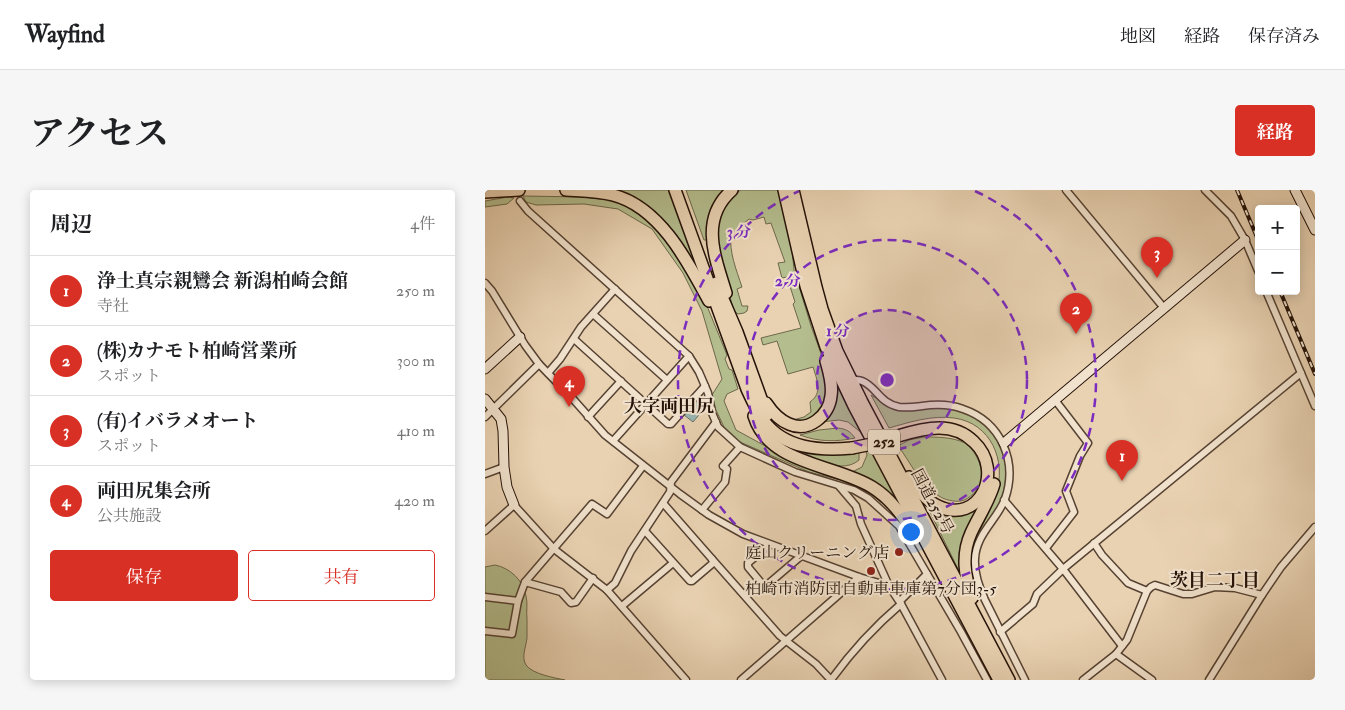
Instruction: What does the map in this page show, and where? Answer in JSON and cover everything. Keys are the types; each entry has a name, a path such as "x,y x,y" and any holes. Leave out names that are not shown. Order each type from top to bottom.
{"highway":[{"path":"566,190 613,195 633,203 648,213 661,227 685,261 732,334"},
{"path":"675,190 732,334 763,420 773,431 785,440 802,446 833,449 851,445 872,444 897,433 932,422 957,425 971,431 987,447 995,469 994,485 988,501 970,534 965,552 965,570 973,601 1004,677"},
{"path":"682,190 732,334"},
{"path":"732,190 715,213 712,237 732,334"},
{"name":"国道252号","path":"784,190 812,307 834,365 961,607 1004,677"},
{"name":"国道252号","path":"793,190 810,266 837,351 1004,677"},
{"path":"485,192 519,196"},
{"path":"752,388 771,410 783,420 795,426 808,425 819,419 824,414 830,401 832,385 809,307 797,247"},
{"path":"850,378 907,475 924,496 939,506 954,510 968,507 980,498 987,486 988,464 982,450 971,438 955,431 939,428 897,433"},
{"path":"752,388 755,420 768,439 779,448 802,460 857,479 873,487 894,505 906,520 961,607"}],"street":[{"path":"1066,190 1164,308"},
{"path":"1205,190 1231,216 1245,240 1255,264"},
{"path":"1295,190 1315,230"},
{"path":"519,196 528,211 689,356 705,386 718,427 740,448 795,472 854,490 868,498 899,526 987,680"},
{"path":"1003,443 1245,240"},
{"path":"485,283 539,364 613,441 671,488 702,510 743,534 769,545 889,586"},
{"path":"548,373 560,359 581,327 615,289"},
{"path":"1268,295 1315,406"},
{"path":"593,314 667,380"},
{"path":"485,369 520,337"},
{"path":"573,338 668,424 671,424 705,386"},
{"path":"613,441 689,356"},
{"path":"485,417 539,364"},
{"path":"1001,632 1033,604 1037,594 1063,569 1301,373"},
{"path":"850,378 862,381 887,402 901,407 950,405 976,414 986,422 1003,443 1009,466 1009,478 1004,500 977,546 975,572 979,586 1025,680"},
{"path":"588,417 621,381"},
{"path":"485,399 501,419 507,488 514,505 554,549 607,590 686,680"},
{"path":"1046,548 1074,512 1066,490 1080,456 1088,443 1055,400"},
{"path":"607,590 615,583 631,551 670,492 671,482 716,422"},
{"path":"702,510 725,482 727,469 723,466 740,448"},
{"path":"485,631 512,634 518,601 525,582 592,504 607,514 643,466"},
{"path":"485,474 504,467"},
{"path":"839,484 856,506 861,524 889,586 900,602 942,680"},
{"path":"1004,500 1063,569 1122,646"},
{"path":"663,503 780,636 816,664 831,680 849,655 927,574"},
{"path":"485,531 514,505"},
{"path":"1209,680 1261,595 1281,567 1315,527"},
{"path":"645,531 689,581 692,581 712,564 712,559"},
{"path":"1094,543 1102,555 1128,583 1147,591"},
{"path":"769,545 748,564 763,585 767,585 801,556"},
{"path":"622,606 673,563"},
{"path":"741,680 859,577"},
{"path":"525,582 561,592 571,603 576,602 593,578"},
{"path":"1083,680 1116,654 1127,640 1147,591 1155,585 1183,594 1192,594 1215,588 1235,588 1261,595"},
{"path":"485,597 518,601"},
{"path":"1116,654 1152,680"}],"green space":[{"path":"607,190 670,190 693,255 696,270 676,235 659,215 639,200 626,194"},
{"path":"686,190 728,190 712,209 707,240 704,240"},
{"path":"741,190 781,190 794,270 827,370 828,397 814,419 798,422 793,420 804,417 811,412 810,402 817,395 818,390 813,367 788,374 777,341 763,345 761,338 801,328 787,277 782,278 778,263 785,262 771,223 766,224 764,217 753,220 749,219 731,234 732,254 742,287 737,289 742,306 748,306 747,311 744,313 738,314 734,311 719,259 717,222 722,209 732,195"},
{"path":"523,196 585,197 608,200 623,204 635,211 657,229 684,267 707,306 727,355 725,359 729,369 732,370 738,389 727,394 724,401 736,430 789,459 869,488 898,515 869,493 841,480 809,472 740,442 724,427 716,410 712,395 722,379 702,311 683,273 652,229 618,209 584,204 536,205 526,202"},
{"path":"508,197 514,198 507,204 485,207 485,201"},
{"path":"834,370 863,434 848,422 839,420 821,422"},
{"path":"871,395 896,410 933,407 948,408 962,411 988,424 1004,448 1005,487 999,505 979,532 993,504 999,481 997,457 993,446 986,436 978,427 967,421 946,417 921,420 889,428"},
{"path":"838,428 848,431 855,438 827,441 800,435 819,430"},
{"path":"924,437 940,437 955,440 969,446 980,465 982,475 979,487 971,496 961,501 947,500 933,492 921,480 898,446 909,440"},
{"path":"872,450 898,499 875,482 852,472 862,467 867,455 866,451"},
{"path":"801,451 828,454 859,453 859,460 853,464 838,466"},
{"path":"982,503 964,581 927,506 935,513 948,517 966,512"},
{"path":"495,565 511,572 519,580 527,599 527,638 524,655 526,665 538,673 565,680 485,680 485,567"}],"water":[{"path":"700,397 704,409 693,422 684,415"}],"railway":[{"path":"1237,190 1255,233"},
{"path":"1282,295 1315,374"}],"place":[{"name":"(有)イバラメオート","path":"1157,278"},
{"name":"(株)カナモト柏崎営業所","path":"1076,334"},
{"name":"両田尻集会所","path":"569,407"},
{"name":"浄土真宗親鸞会 新潟柏崎会館","path":"1122,481"},
{"name":"庭山クリーニング店","path":"899,552"},
{"name":"柏崎市消防団自動車車庫第7分団3-5","path":"871,571"}],"district":[{"name":"大字両田尻","path":"669,406"},
{"name":"茨目二丁目","path":"1215,580"}]}
